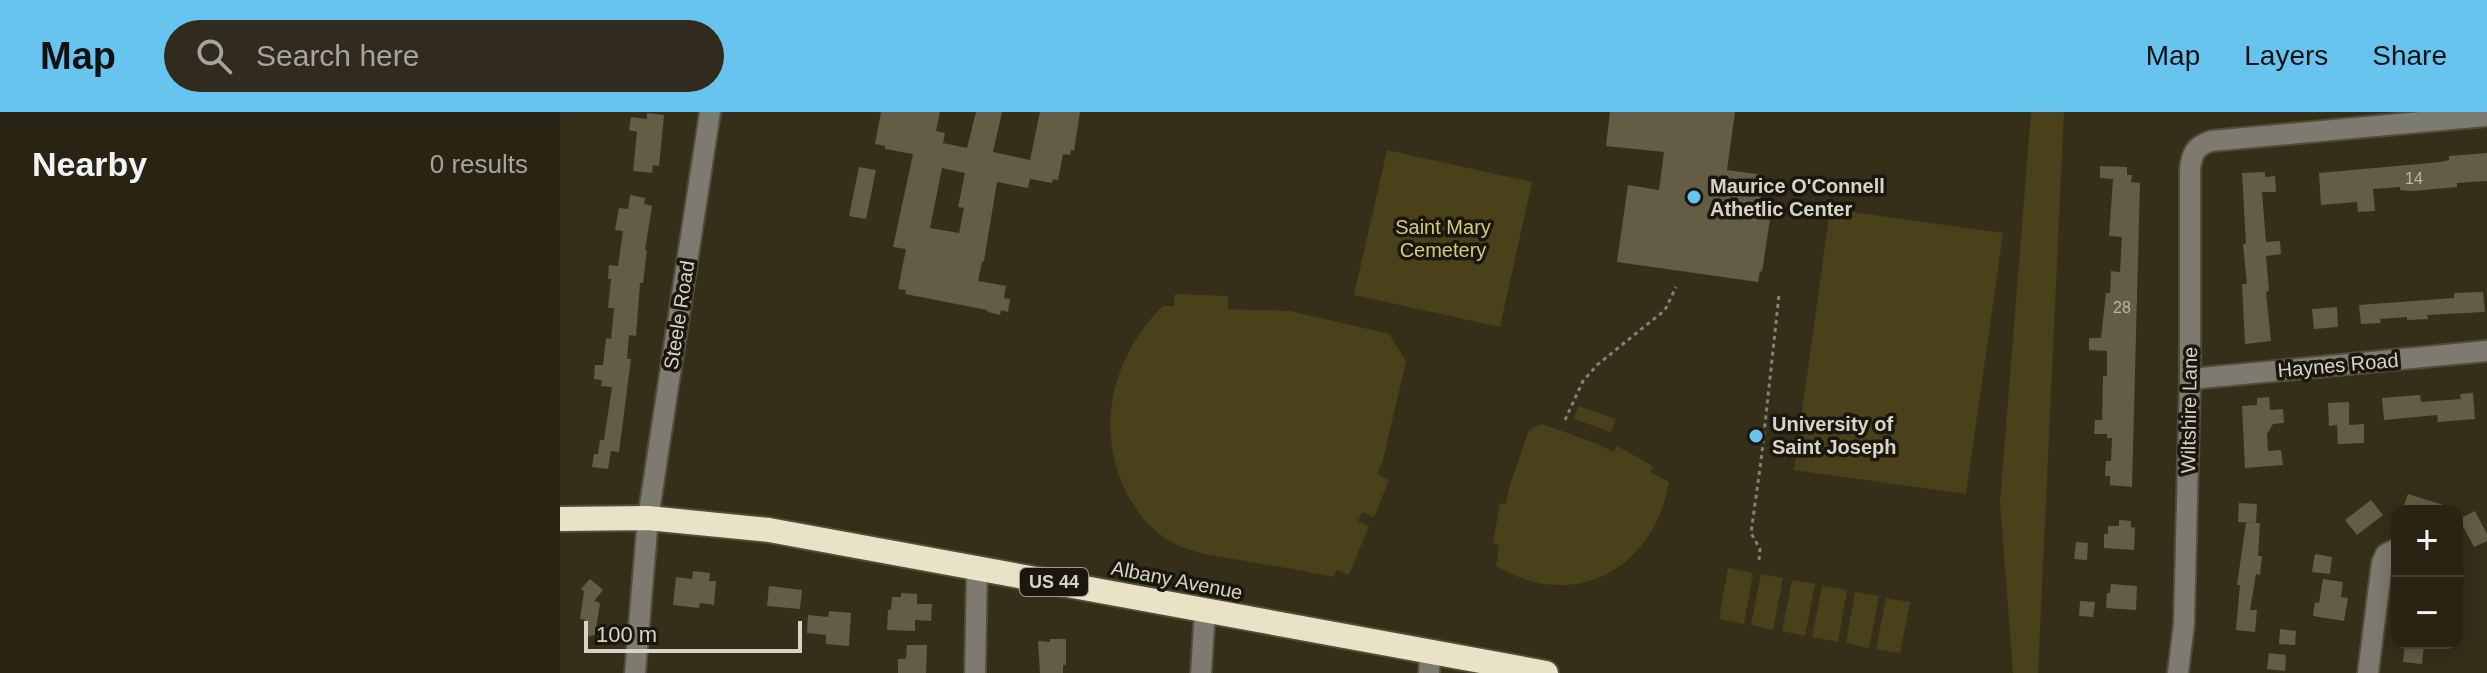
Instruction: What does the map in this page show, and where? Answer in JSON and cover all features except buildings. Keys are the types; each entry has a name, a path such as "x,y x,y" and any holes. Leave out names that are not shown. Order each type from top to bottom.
{"highway":[{"name":"Albany Avenue","path":"560,519 648,518 769,530 1205,610 1430,663 1546,673"}],"street":[{"name":"Steele Road","path":"635,673 648,518 710,112"},
{"name":"Wiltshire Lane","path":"2178,673 2184,624 2192,155 2196,148 2211,141 2487,116"},
{"name":"Haynes Road","path":"2190,379 2487,351"},
{"path":"2368,673 2382,563 2386,554 2391,552"},
{"path":"975,673 977,568"},
{"path":"2376,604 2391,592"},
{"path":"1201,673 1205,610"}],"path":[{"path":"1565,420 1583,381 1597,365 1665,310 1676,287"},
{"path":"1759,560 1760,549 1751,533 1779,295"}],"green space":[{"path":"2031,112 2064,112 2038,673 2013,673 2000,502"},
{"name":"Saint Mary Cemetery","path":"1387,150 1532,182 1500,327 1354,295"},
{"path":"1830,209 2003,233 1966,494 1794,470"},
{"path":"1175,294 1228,296 1228,309 1290,311 1389,334 1406,361 1377,474 1389,480 1374,517 1362,512 1358,521 1369,526 1349,575 1337,570 1334,577 1186,548 1155,530 1133,505 1116,466 1111,441 1114,392 1132,346 1163,306 1174,306"},
{"path":"1578,406 1616,419 1611,432 1574,419"},
{"path":"1542,424 1613,452 1617,446 1653,466 1650,472 1669,482 1660,513 1647,538 1628,559 1606,574 1582,583 1554,585 1526,579 1496,566 1499,545 1493,544 1500,503 1506,504 1529,430"},
{"path":"1728,568 1753,573 1744,624 1719,619"},
{"path":"1761,574 1783,578 1773,630 1751,625"},
{"path":"1792,580 1815,584 1805,636 1782,631"},
{"path":"1822,586 1847,590 1838,642 1812,637"},
{"path":"1855,592 1879,596 1869,648 1846,643"},
{"path":"1886,598 1910,602 1900,653 1876,649"}],"place":[{"name":"Maurice O'Connell Athetlic Center","path":"1694,197"},
{"name":"University of Saint Joseph","path":"1756,436"}]}
